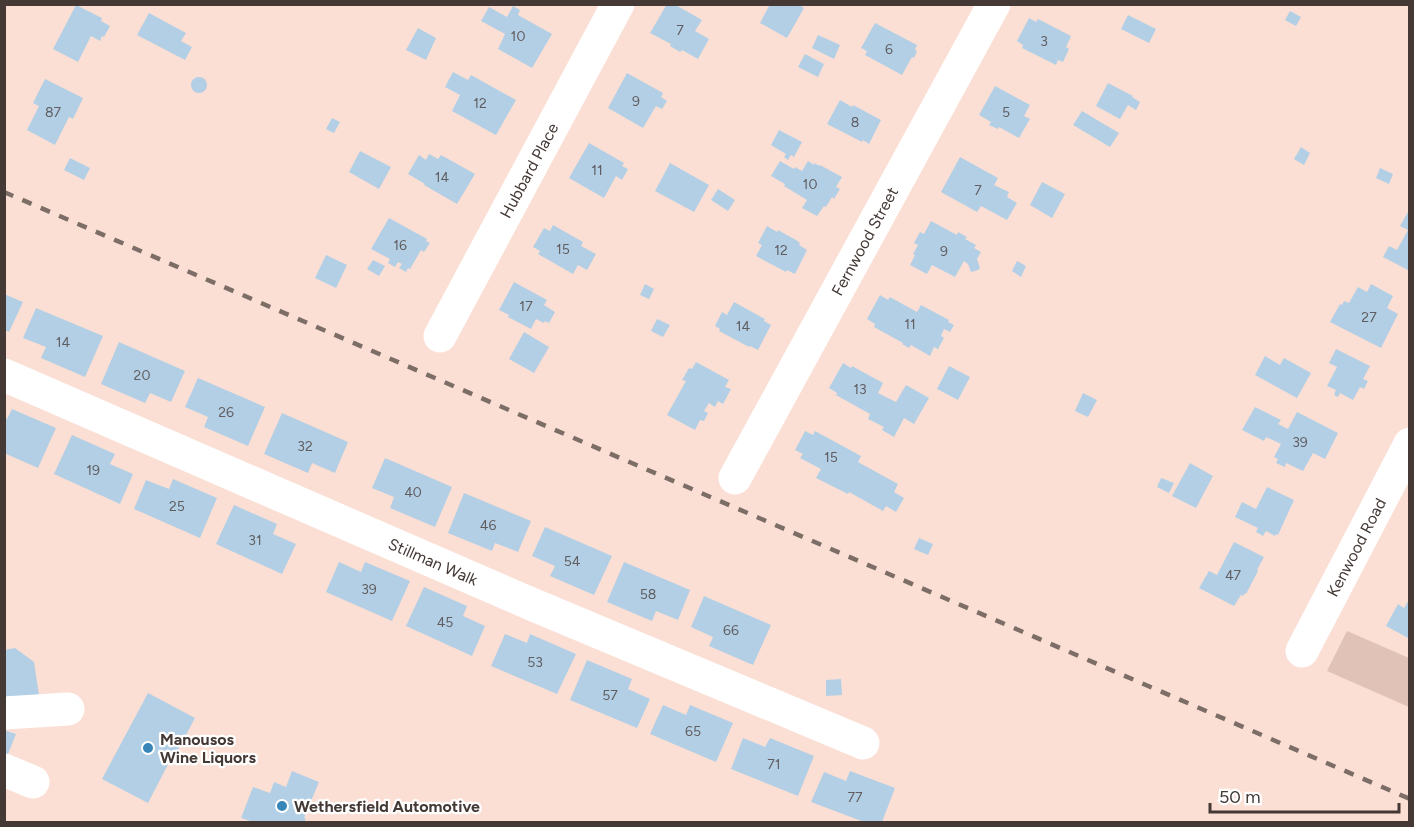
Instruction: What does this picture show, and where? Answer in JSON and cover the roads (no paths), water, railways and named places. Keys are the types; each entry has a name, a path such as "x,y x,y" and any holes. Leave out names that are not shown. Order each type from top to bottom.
{"street":[{"name":"Hubbard Place","path":"440,336 618,4"},
{"name":"Fernwood Street","path":"735,478 994,4"},
{"name":"Stillman Walk","path":"4,375 518,598 862,743"},
{"name":"Kenwood Road","path":"1302,651 1410,444"},
{"path":"4,713 68,709"}],"railway":[{"path":"4,192 1410,799"}],"place":[{"name":"Manousos Wine Liquors","path":"148,748"},
{"name":"Wethersfield Automotive","path":"282,806"}]}
